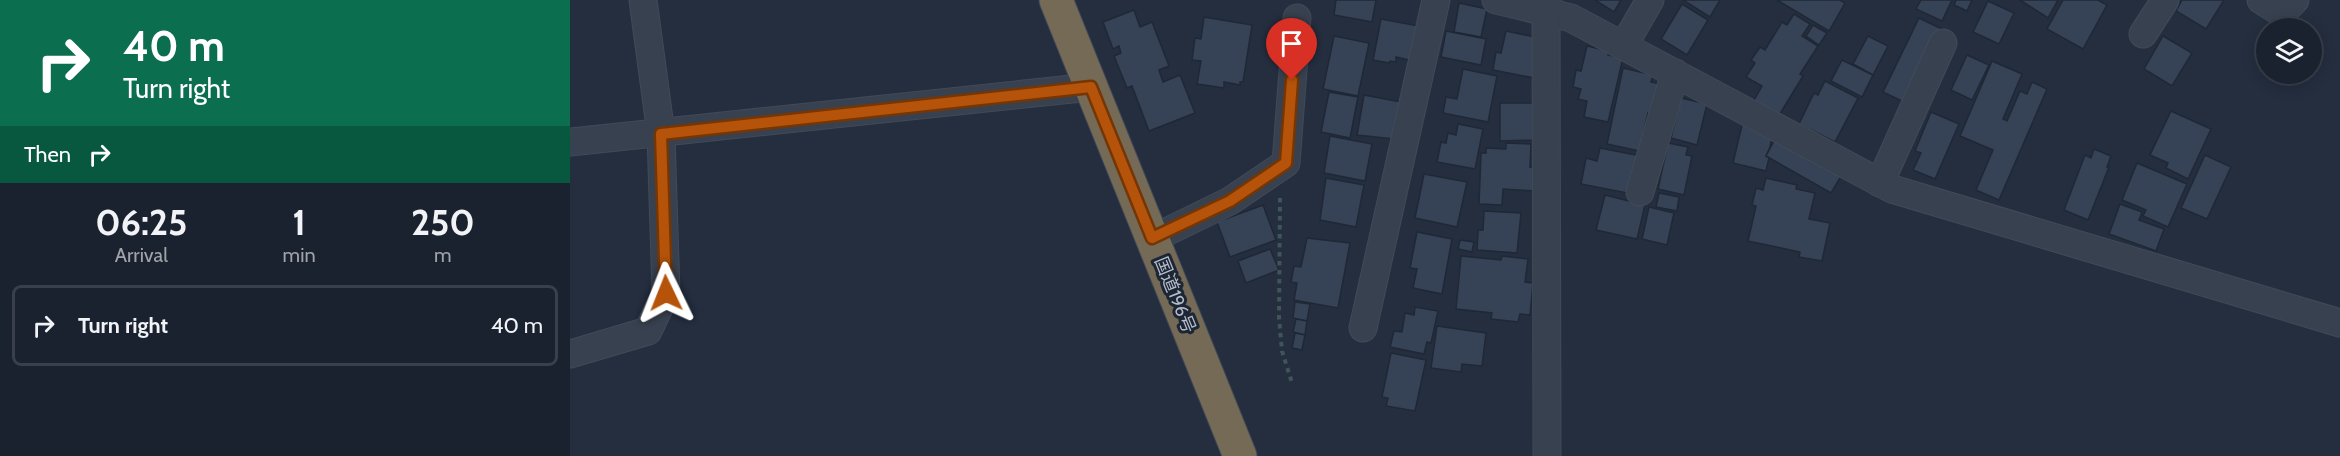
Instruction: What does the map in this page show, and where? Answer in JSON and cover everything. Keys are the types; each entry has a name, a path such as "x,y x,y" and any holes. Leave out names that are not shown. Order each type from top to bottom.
{"highway":[{"name":"国道196号","path":"1056,0 1240,456"}],"street":[{"path":"570,354 648,331 666,293 661,134 643,0"},
{"path":"1363,328 1436,0"},
{"path":"1496,0 1547,5 1892,189 2340,322"},
{"path":"1624,45 1650,0"},
{"path":"2143,34 2164,0"},
{"path":"2261,0 2282,13 2295,0"},
{"path":"1547,5 1547,456"},
{"path":"1152,238 1230,201 1286,163 1297,18"},
{"path":"1880,183 1942,43"},
{"path":"1640,192 1674,73"},
{"path":"570,142 1091,87"}],"path":[{"path":"1280,167 1279,318 1282,351 1292,383"}],"building":[{"path":"1336,0 1376,0 1372,22 1334,15"},
{"path":"1595,0 1621,0 1614,12"},
{"path":"1683,0 1720,0 1710,17"},
{"path":"1777,0 1840,0 1845,3 1829,31"},
{"path":"1921,0 1952,0 1942,21 1916,9"},
{"path":"1956,0 1972,0 1967,11 1954,5"},
{"path":"2020,0 2058,0 2048,18"},
{"path":"2063,0 2098,0 2107,5 2083,49 2047,29"},
{"path":"2182,0 2224,0 2206,29 2176,11"},
{"path":"1988,1 2014,13 1999,44 1973,32"},
{"path":"1459,3 1487,9 1481,37 1454,32"},
{"path":"1682,4 1708,20 1687,55 1661,39"},
{"path":"1134,10 1140,27 1152,22 1169,66 1159,70 1163,82 1180,75 1195,113 1149,131 1132,86 1127,88 1114,56 1121,53 1119,46 1113,49 1103,22"},
{"path":"1794,14 1810,24 1802,36 1818,46 1800,74 1803,76 1778,117 1753,102 1762,86 1746,77 1755,63 1751,60 1760,47 1765,50 1782,22 1787,25"},
{"path":"1204,17 1252,25 1243,82 1240,82 1240,85 1224,82 1224,88 1197,84 1201,61 1192,60 1195,38 1201,39"},
{"path":"1919,18 1944,30 1908,104 1883,92"},
{"path":"1381,19 1419,26 1413,61 1396,57 1396,62 1390,61 1389,63 1373,60"},
{"path":"1813,25 1827,33 1819,45 1806,36"},
{"path":"1446,31 1486,39 1481,65 1441,57"},
{"path":"1506,31 1535,37 1534,78 1493,70 1496,52 1501,53"},
{"path":"1334,36 1369,43 1358,96 1323,89"},
{"path":"1868,36 1888,46 1873,75 1853,64"},
{"path":"2163,36 2192,53 2172,86 2144,69"},
{"path":"1587,46 1609,51 1608,55 1623,58 1608,122 1584,117 1587,101 1578,99 1581,89 1573,87 1576,70 1581,71"},
{"path":"1967,55 1989,65 1972,100 1951,90"},
{"path":"1842,60 1873,75 1862,97 1831,81"},
{"path":"1992,61 2022,74 2003,119 2007,121 2020,91 2027,94 2032,82 2047,89 1999,200 1976,190 1993,150 1960,136"},
{"path":"1623,68 1653,75 1651,82 1660,84 1654,115 1648,113 1639,151 1607,144"},
{"path":"1463,69 1497,76 1488,122 1443,113 1446,97 1457,99"},
{"path":"1825,81 1858,98 1835,142 1799,124 1814,93 1818,95"},
{"path":"1329,92 1358,97 1350,138 1321,132"},
{"path":"1364,95 1401,102 1394,139 1357,135"},
{"path":"1681,98 1707,104 1697,145 1671,138"},
{"path":"1500,103 1534,103 1535,140 1500,141"},
{"path":"2171,111 2211,129 2188,179 2166,168 2168,163 2150,155"},
{"path":"1931,112 1959,124 1935,179 1913,170 1921,153 1915,151"},
{"path":"1458,124 1483,129 1475,169 1437,162 1441,142 1446,143 1448,133 1456,135"},
{"path":"1742,125 1773,132 1766,156 1769,158 1766,171 1733,163"},
{"path":"1777,135 1843,173 1831,193 1766,156"},
{"path":"1330,136 1372,144 1365,181 1324,173"},
{"path":"1506,143 1531,144 1530,167 1536,168 1535,191 1503,189 1502,205 1479,204 1481,153 1486,153 1486,148 1506,149"},
{"path":"1668,143 1688,147 1686,155 1692,156 1684,195 1658,189"},
{"path":"1600,148 1641,156 1632,194 1581,184 1586,158 1597,161"},
{"path":"2094,149 2111,156 2107,167 2109,167 2088,220 2064,210 2085,155 2091,158"},
{"path":"2205,155 2231,167 2207,219 2181,208"},
{"path":"2137,163 2187,184 2168,227 2143,216 2146,210 2122,200"},
{"path":"1424,174 1467,182 1457,227 1415,218"},
{"path":"1326,178 1364,185 1356,227 1320,220"},
{"path":"1766,178 1797,185 1796,189 1815,193 1809,219 1830,223 1822,261 1799,257 1800,252 1748,241 1756,206 1752,205 1756,188 1763,190"},
{"path":"1659,193 1679,197 1677,211 1656,207"},
{"path":"1605,195 1645,205 1637,239 1596,230"},
{"path":"2120,204 2142,212 2139,220 2164,229 2156,251 2109,234"},
{"path":"1263,205 1276,240 1230,257 1217,222"},
{"path":"1649,207 1674,213 1667,245 1642,239"},
{"path":"1484,211 1521,213 1517,253 1477,250 1478,230 1483,230"},
{"path":"1417,232 1452,239 1442,294 1413,288 1417,269 1410,268"},
{"path":"1307,238 1350,243 1338,308 1294,300 1297,283 1291,282 1294,266 1301,267"},
{"path":"1460,240 1474,242 1472,252 1458,249"},
{"path":"1270,249 1279,270 1246,283 1238,261"},
{"path":"1461,256 1501,260 1502,256 1528,259 1525,282 1533,283 1530,315 1520,314 1518,322 1491,319 1492,313 1456,309"},
{"path":"1295,302 1310,304 1307,321 1293,318"},
{"path":"1415,307 1438,311 1431,343 1427,342 1424,354 1390,347 1394,331 1402,332 1405,313 1414,315"},
{"path":"1296,319 1307,321 1305,335 1293,332"},
{"path":"1437,326 1486,333 1482,366 1462,364 1461,372 1431,368"},
{"path":"1295,333 1305,335 1302,350 1292,348"},
{"path":"1391,353 1426,360 1415,411 1386,406 1388,398 1382,397"}],"route":[{"path":"666,293 661,134 1091,87 1152,238 1230,201 1286,163 1292,80"}]}
